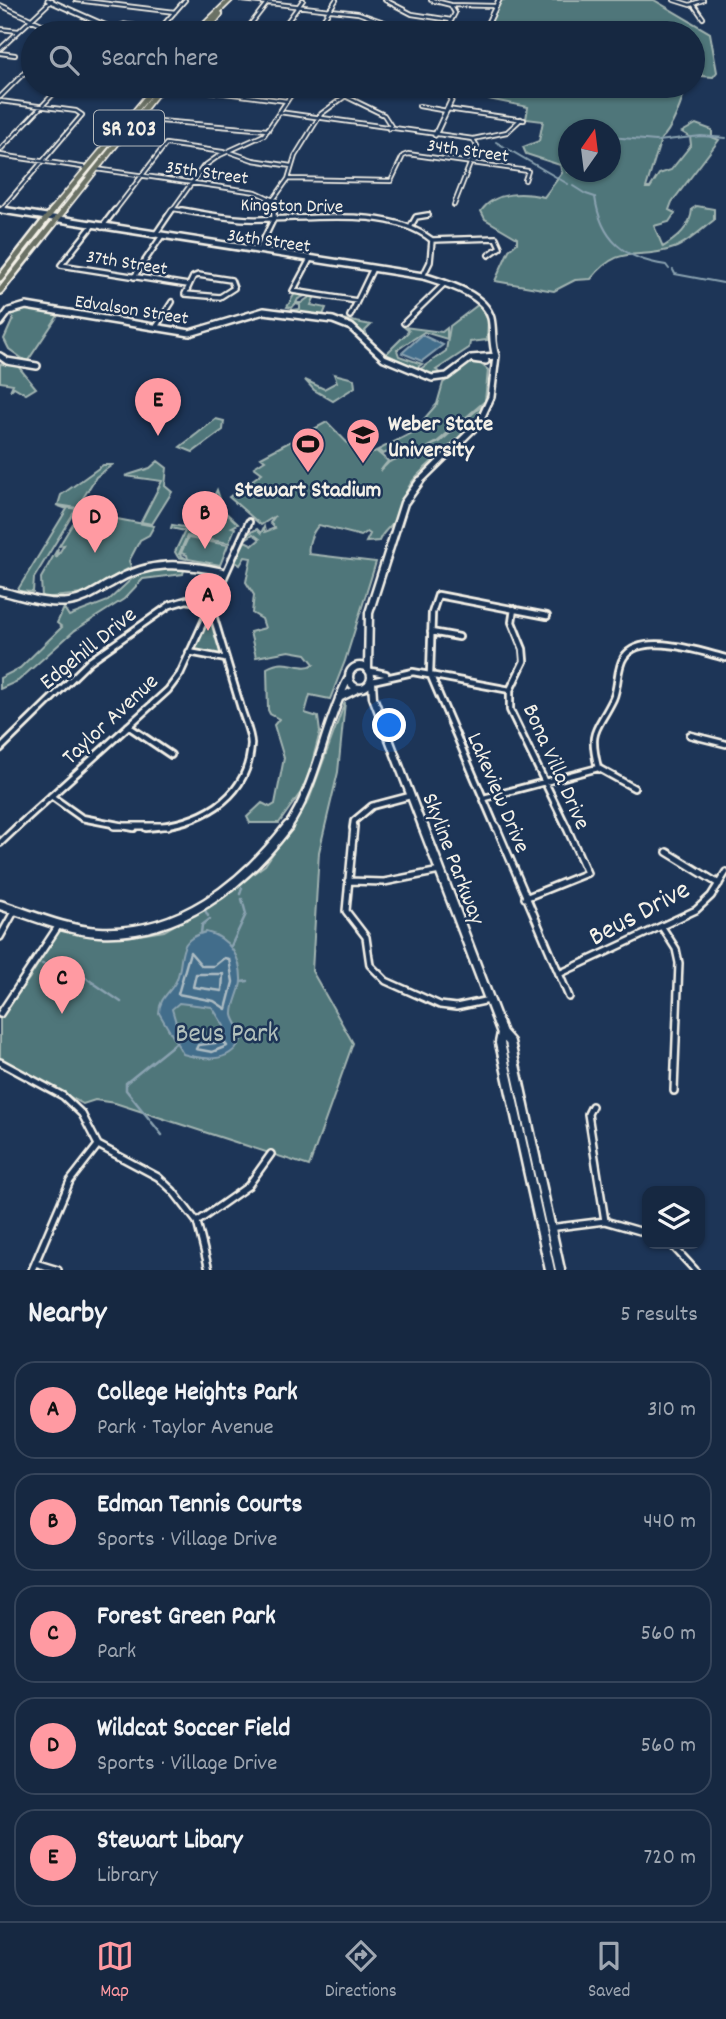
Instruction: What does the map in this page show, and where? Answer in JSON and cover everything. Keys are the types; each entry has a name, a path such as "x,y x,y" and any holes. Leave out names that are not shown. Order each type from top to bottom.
{"main road":[{"path":"209,21 231,0"},
{"path":"214,21 231,0"},
{"name":"SR 203","path":"0,291 58,219 91,168 146,98"},
{"name":"SR 203","path":"0,278 47,217 153,98"}],"street":[{"path":"0,5 31,20 50,0 91,21"},
{"path":"76,0 175,12"},
{"path":"134,7 141,0"},
{"path":"167,21 185,0"},
{"path":"242,0 358,13 381,21"},
{"path":"288,21 303,0"},
{"path":"322,21 336,0"},
{"path":"385,0 412,14 452,20 455,10 451,5"},
{"path":"431,0 451,5 496,6"},
{"path":"489,21 499,0"},
{"path":"674,0 694,5 703,0"},
{"path":"253,21 269,1"},
{"path":"694,5 698,16 703,18"},
{"path":"0,11 16,12"},
{"path":"0,29 19,31"},
{"path":"15,55 0,51 19,31"},
{"path":"0,99 21,77"},
{"path":"0,153 49,98"},
{"path":"263,98 287,101"},
{"path":"154,236 208,162 252,143 268,130 289,98"},
{"path":"258,251 274,218 273,200 288,179 291,166 318,118 326,108 344,98"},
{"path":"352,98 384,115 391,126 389,129"},
{"path":"435,135 452,98"},
{"path":"0,99 82,114 0,210"},
{"path":"279,113 473,139 487,134 511,133 517,129 522,119 419,106"},
{"path":"136,119 268,130"},
{"path":"454,205 477,146 473,139"},
{"path":"101,228 166,144 224,153"},
{"path":"229,152 253,160 291,166"},
{"name":"35th Street","path":"0,153 43,162 256,192 273,200"},
{"name":"34th Street","path":"288,179 391,181 405,155 528,171 525,180"},
{"name":"Kingston Drive","path":"173,209 244,219 330,216 411,226"},
{"name":"36th Street","path":"0,210 101,228 423,276 474,299 488,310 492,348 496,359"},
{"path":"428,215 416,217 411,226 432,240 451,243 462,239 496,238 500,247 489,255"},
{"name":"37th Street","path":"92,226 61,265 188,285"},
{"path":"134,277 161,237"},
{"path":"423,276 430,262 432,240"},
{"path":"310,259 293,291 357,301"},
{"path":"0,267 8,268"},
{"path":"350,316 373,268"},
{"path":"198,275 231,280 234,288 220,297 185,294 188,285 198,275"},
{"path":"404,323 444,284"},
{"path":"156,327 172,303"},
{"name":"Edvalson Street","path":"0,323 7,313 17,307 30,307 194,332 254,313 278,312 347,324 376,352 428,377 447,376 468,359 496,359"},
{"path":"492,348 487,358 492,376"},
{"path":"0,356 17,363"},
{"path":"370,670 369,613 405,500 428,470 479,423 491,397 496,359"},
{"path":"0,363 37,366"},
{"name":"Taylor Avenue","path":"0,843 168,690 180,674 223,572 250,522"},
{"path":"0,591 59,603 87,597 137,569 154,563 176,562 223,572"},
{"name":"Lakeview Drive","path":"513,609 438,595 431,632 430,674 569,997"},
{"name":"Edgehill Drive","path":"0,749 72,677 170,605 187,600 210,605"},
{"path":"51,796 83,819 125,828 176,825 202,818 228,802 241,785 251,749 210,605"},
{"path":"513,609 547,616"},
{"name":"Bona Villa Drive","path":"513,609 512,622 523,649 524,661 510,690 510,710 547,782 587,873 525,898"},
{"path":"431,632 459,637"},
{"path":"598,768 593,732 596,722 615,696 622,659 628,651 646,643 726,658"},
{"path":"189,652 226,659"},
{"path":"0,905 59,924 98,932 167,925 210,900 263,859 284,832 316,773 339,698 352,669 368,652"},
{"path":"352,669 390,675 430,674 510,690"},
{"name":"Skyline Parkway","path":"370,670 373,697 502,1032 500,1043 546,1228 560,1270"},
{"path":"339,698 390,675"},
{"path":"348,679 373,697"},
{"path":"128,726 171,755"},
{"path":"690,735 726,744"},
{"path":"484,798 598,768 634,788"},
{"path":"410,796 360,812 351,831 346,911 363,928 367,953 376,974 386,981 440,1005 456,1007 489,1000"},
{"path":"667,852 719,884"},
{"path":"348,881 384,882 440,871"},
{"name":"Beus Drive","path":"559,974 696,909 719,884 726,872"},
{"path":"0,937 16,910"},
{"path":"0,1014 59,924"},
{"path":"662,927 676,949 679,963 674,1091"},
{"path":"0,1062 68,1100 82,1114 98,1144 158,1177 173,1191 197,1222 209,1270"},
{"path":"592,1106 589,1114 605,1221"},
{"path":"58,1270 34,1266 70,1181 98,1144"},
{"path":"197,1222 244,1192 261,1176 271,1154"},
{"path":"546,1228 605,1221 642,1232"},
{"name":"Skyline Parkway","path":"546,1228 550,1270"},
{"path":"676,1249 695,1270"}],"green space":[{"path":"501,0 654,0 690,21 491,21"},
{"path":"705,30 710,33 717,72 713,77 705,76"},
{"path":"484,98 682,98 669,129 661,139 646,188 650,188 659,174 671,170 691,145 690,137 682,132 696,124 712,130 712,137 719,140 672,202 669,210 675,213 669,222 654,226 663,247 682,231 689,221 692,209 697,206 714,209 714,220 679,246 661,252 621,256 602,267 591,279 575,280 554,291 495,281 509,250 517,243 517,238 485,219 481,211 487,204 510,195 544,197 558,178 558,182 621,182 621,119 558,119 558,164 526,154 523,147 539,141 543,121 526,119 528,107"},
{"path":"295,293 307,295 296,303 315,296 311,305 326,308 323,315 371,325 365,331 367,335 340,319 286,311 300,309 300,305 295,304 292,308 287,307"},
{"path":"479,304 488,320 487,340 470,342 469,348 436,370 444,375 419,370 446,351 450,326"},
{"path":"24,309 59,314 27,362 9,349 4,339 13,319 11,313"},
{"path":"404,327 442,332 447,328 447,339 424,332 397,350 399,356 422,364 416,368 386,354 409,331"},
{"path":"469,363 481,364 488,370 485,401 428,447 440,442 485,403 483,407 469,428 411,483 395,520 379,541 366,542 370,534 367,532 361,536 319,525 312,535 309,554 376,562 345,661 330,699 310,695 305,713 318,717 320,732 309,774 301,792 279,823 250,823 247,817 262,803 270,807 275,804 284,758 274,725 279,719 268,710 267,668 281,664 304,667 314,664 306,654 289,651 256,657 250,632 265,628 262,619 252,613 254,595 246,582 251,558 245,557 240,565 234,561 245,541 253,545 260,539 253,534 244,540 243,536 257,529 261,533 264,527 265,532 275,528 270,523 275,516 261,525 229,497 262,473 254,467 265,460 261,457 327,422 363,459 376,451 388,461 380,471 389,462 417,451 407,452 402,446 383,454 378,450 412,433 437,404 443,383"},
{"path":"0,364 17,365 36,388 26,394 14,387 10,391 13,384 0,382"},
{"path":"334,374 354,379 355,387 333,401 314,390 305,380 324,389 337,382"},
{"path":"216,419 224,421 223,430 193,452 180,447"},
{"path":"158,461 167,468 165,486 172,492 152,524 141,522 162,481 125,476 150,468"},
{"path":"103,465 112,465 96,477 77,508 58,505 61,495"},
{"path":"217,490 224,511 238,524 232,527 235,528 229,543 187,536 179,554 187,559 178,557 175,552 185,531 171,528 172,525 195,529 198,524 204,526 201,523"},
{"path":"56,505 76,509 34,578 33,592 17,591 67,509"},
{"path":"80,512 154,526 149,535 140,540 129,561 131,567 83,594 42,598 41,578 58,548 56,558 64,545 59,546"},
{"path":"188,538 228,545 220,565 188,559 187,555 181,553"},
{"path":"178,568 217,575 184,570 183,574 143,579 124,599 74,631 18,681 0,689 0,678 20,668 62,627 57,623 64,608 69,616 108,601 138,573"},
{"path":"209,612 221,655 194,650"},
{"name":"Beus Park","path":"345,702 338,772 319,852 312,971 353,1043 309,1166 115,1103 95,1100 83,1104 0,1058 0,1018 29,979 58,930 96,937 127,937 164,931 211,904 265,865 309,800"}],"water":[{"path":"422,335 443,345 422,361 402,353"},
{"path":"206,932 227,944 236,957 241,973 233,1015 243,1035 233,1051 219,1058 183,1054 159,1013 163,999 177,979 185,945 196,935","holes":["179,1003 212,1007 224,1026 222,1035 196,1038 177,1026 172,1009"]}],"waterway":[{"path":"658,141 701,136 726,138"},
{"path":"621,138 656,141"},
{"path":"496,142 568,184"},
{"path":"573,186 584,193"},
{"path":"586,194 595,197 603,225 617,245 638,258 666,265 669,269"},
{"path":"673,270 675,274 723,283"},
{"path":"240,894 242,888"},
{"path":"231,946 246,914 242,899"},
{"path":"205,910 208,916"},
{"path":"201,933 202,925 210,919"},
{"path":"42,964 73,969 121,1002"},
{"path":"241,982 248,981"},
{"path":"162,1135 126,1090 126,1083 178,1041"}],"place":[{"name":"Stewart Libary","path":"158,436"},
{"name":"Weber State University","path":"363,465"},
{"name":"Stewart Stadium","path":"308,474"},
{"name":"Edman Tennis Courts","path":"205,549"},
{"name":"Wildcat Soccer Field","path":"95,553"},
{"name":"College Heights Park","path":"208,631"},
{"name":"Forest Green Park","path":"62,1014"}]}
